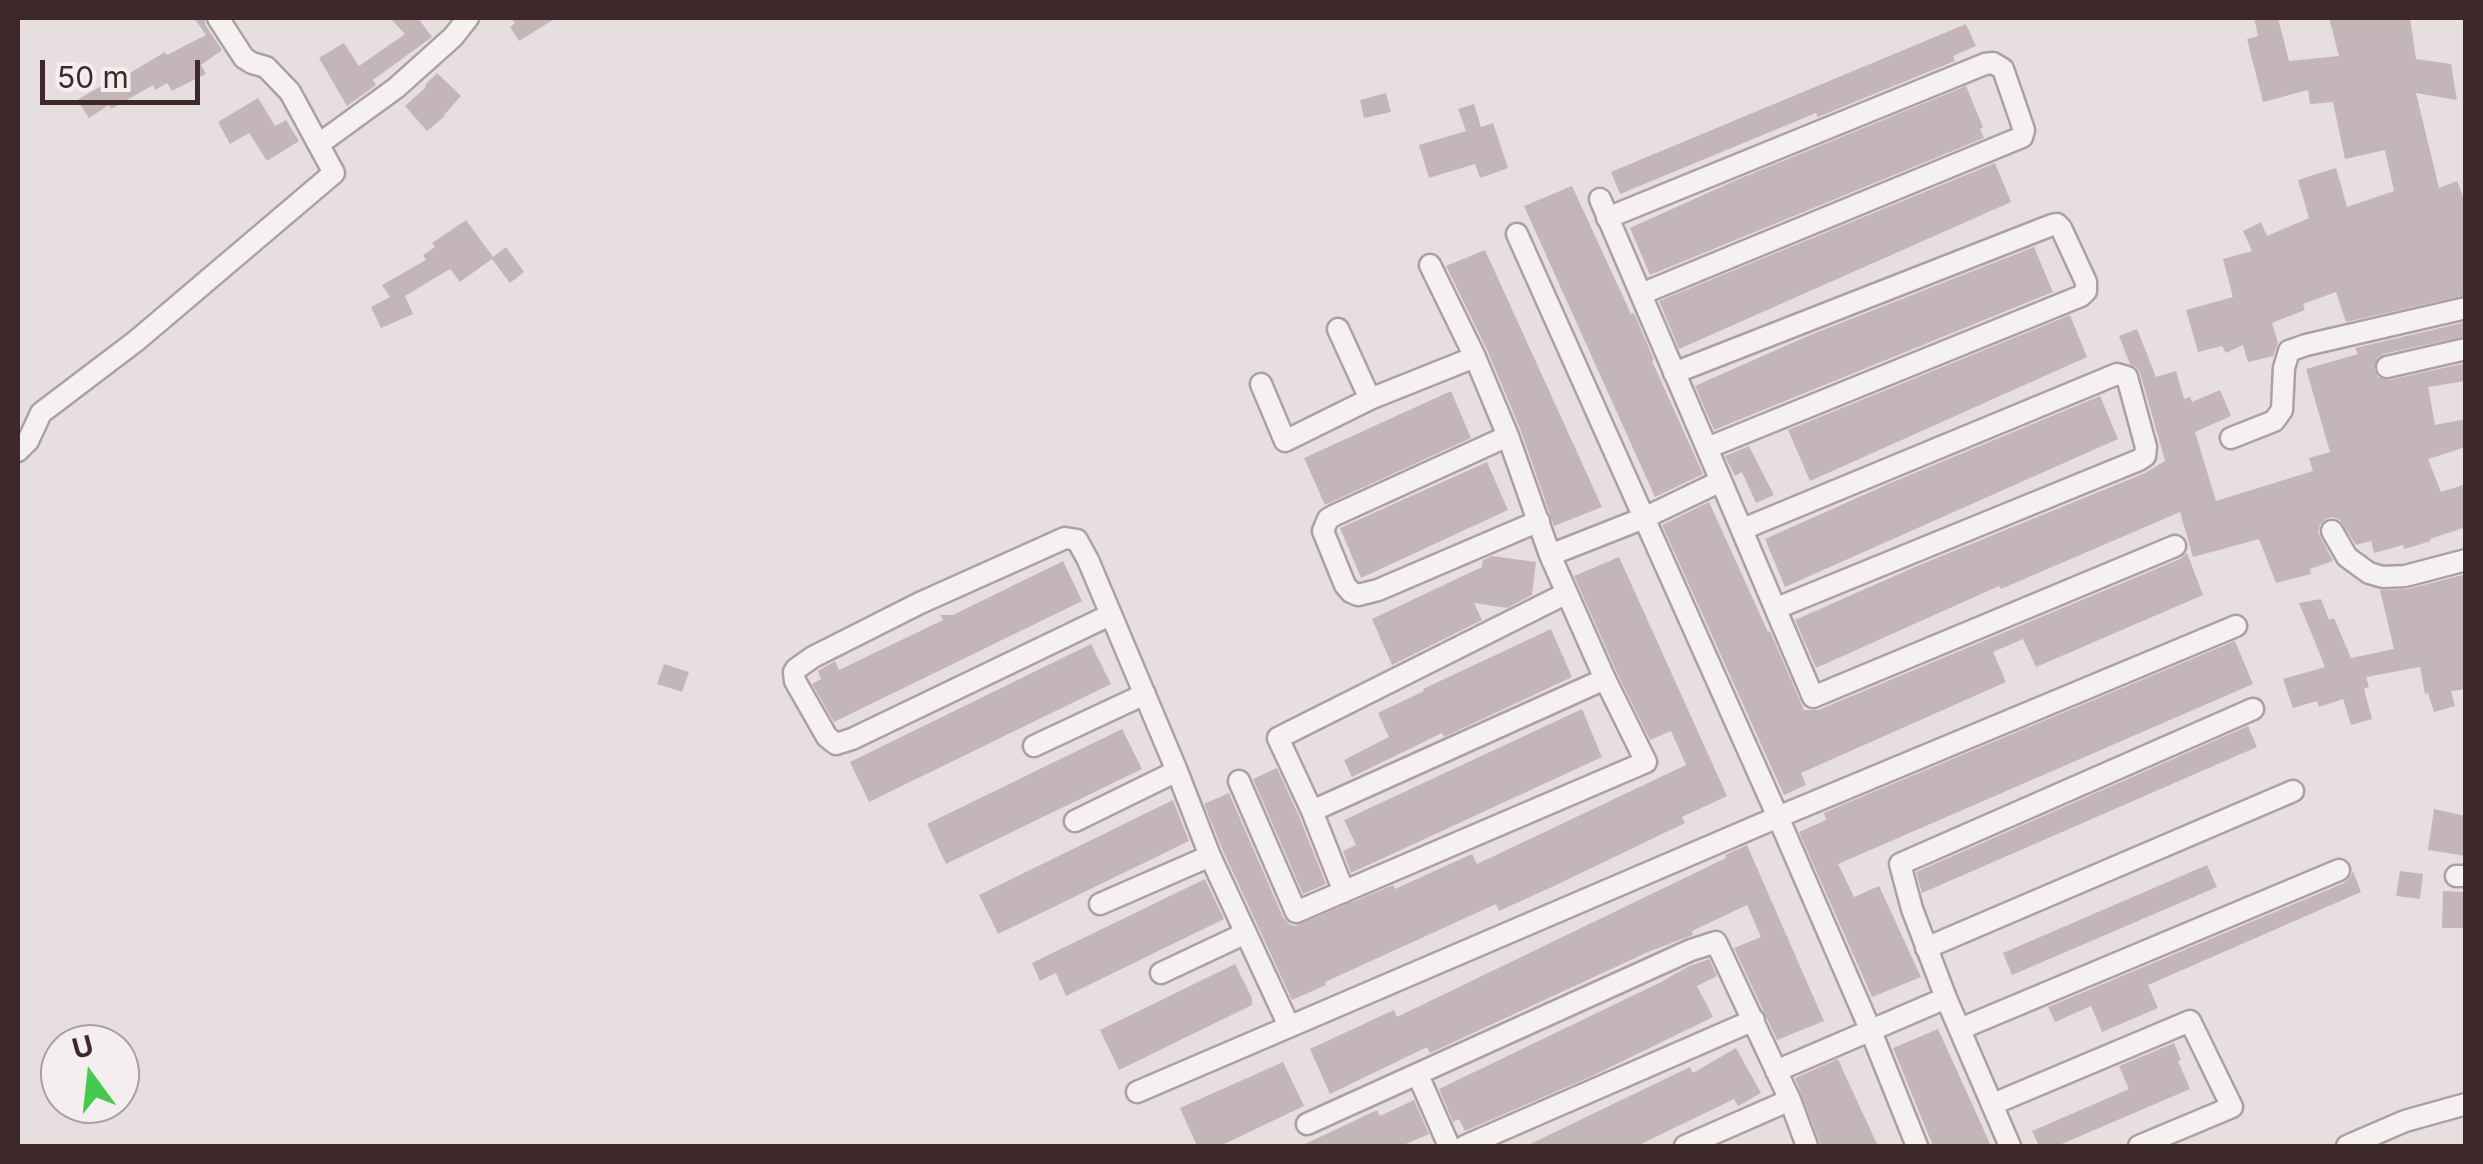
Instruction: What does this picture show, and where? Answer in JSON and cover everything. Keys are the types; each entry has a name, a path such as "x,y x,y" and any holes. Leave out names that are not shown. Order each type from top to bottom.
{"street":[{"path":"18,451 28,441 41,412 136,341 334,173 290,92 266,67 244,58 218,18"},
{"path":"319,144 396,88 453,38 468,18"},
{"path":"1641,294 2022,138 2024,130 2003,69 1993,63 1604,208 1813,698 2175,546"},
{"path":"1674,373 2052,225 2061,228 2086,282 2081,296 1708,448"},
{"path":"1517,234 1778,817 1917,1146"},
{"path":"1239,781 1296,912 1646,762 1550,555 1508,436 1430,266"},
{"path":"2231,438 2274,421 2282,410 2284,368 2289,352 2466,308"},
{"path":"1338,329 1370,399"},
{"path":"2387,367 2466,349"},
{"path":"1262,384 1285,441 1370,399 1475,357"},
{"path":"1743,529 2117,374 2127,376 2146,447 2140,460 1777,608"},
{"path":"1508,436 1335,515 1328,519 1323,531 1345,584 1358,595 1540,522"},
{"path":"1550,555 1644,518 1721,481"},
{"path":"2332,531 2346,557 2369,574 2405,576 2466,560"},
{"path":"1110,614 836,744 827,736 795,681 794,672 813,657 920,603 1068,537 1078,541 1110,614 1145,694 1178,771 1210,856 1289,1026"},
{"path":"1344,892 1278,738 1567,593"},
{"path":"1136,1092 2236,626"},
{"path":"1312,812 1605,679"},
{"path":"1034,746 1145,694"},
{"path":"2010,1146 1926,948 1900,864 2252,709"},
{"path":"1075,821 1178,771"},
{"path":"1926,948 2293,791"},
{"path":"1100,904 1210,856"},
{"path":"1960,1029 2339,870"},
{"path":"1161,973 1246,933"},
{"path":"1307,1124 1716,942 1808,1146"},
{"path":"1776,1070 1946,998"},
{"path":"1465,1146 1754,1020"},
{"path":"1993,1104 2190,1020 2232,1107 2139,1146"},
{"path":"1418,1075 1450,1146"},
{"path":"1685,1146 1790,1100"},
{"path":"2347,1146 2406,1121 2466,1104"}],"building":[{"path":"194,18 204,18 222,50 201,65 206,74 172,91 167,83 155,90 153,85 89,118 77,100 165,52 167,55 206,35"},
{"path":"390,18 418,18 432,37 373,80 376,85 347,106 319,58 344,43 359,66 405,34"},
{"path":"511,18 556,18 519,41 510,27 515,23"},
{"path":"2254,18 2278,18 2289,61 2339,56 2329,18 2410,18 2416,59 2451,64 2457,100 2416,93 2439,188 2457,181 2466,204 2466,295 2346,322 2336,292 2303,304 2305,310 2272,323 2278,343 2273,356 2248,362 2243,345 2226,353 2222,346 2198,352 2186,310 2233,297 2223,259 2252,251 2243,231 2261,222 2267,236 2309,218 2298,180 2336,168 2347,207 2394,191 2385,150 2345,159 2333,102 2310,104 2308,90 2263,102 2247,39 2258,36"},
{"path":"1966,24 1976,46 1953,56 1955,61 1620,194 1611,172"},
{"path":"437,73 461,96 427,131 405,106"},
{"path":"1966,86 1984,138 1650,275 1630,228"},
{"path":"1386,93 1391,112 1364,118 1360,100"},
{"path":"258,98 275,126 286,120 299,141 267,161 249,133 230,144 218,122"},
{"path":"1474,104 1481,127 1493,123 1508,168 1480,178 1475,164 1429,178 1419,145 1466,131 1458,109"},
{"path":"1995,163 2011,202 1679,349 1659,301"},
{"path":"1572,186 1631,314 1634,313 1703,474 1655,497 1524,206"},
{"path":"466,220 493,257 506,247 524,272 510,283 492,259 460,282 450,269 405,296 413,314 381,328 371,307 390,297 382,285 426,260 423,255 435,247 432,243"},
{"path":"2034,247 2053,292 1714,430 1695,386 1810,335"},
{"path":"1485,250 1602,507 1554,526 1521,431 1446,266"},
{"path":"2070,315 2087,357 1810,481 1788,430"},
{"path":"2466,322 2466,336 2383,354 2377,358 2374,369 2378,377 2389,380 2466,363 2466,381 2428,387 2435,425 2466,419 2466,447 2428,459 2441,492 2466,484 2466,527 2404,549 2403,545 2374,553 2371,541 2356,545 2340,520 2326,519 2318,532 2333,561 2310,569 2311,574 2276,583 2259,539 2193,557 2180,512 2001,589 1999,586 1816,668 1795,620 2145,473 2165,461 2140,373 2130,364 2119,336 2137,329 2156,377 2176,371 2184,399 2190,397 2192,402 2220,390 2231,416 2195,432 2216,501 2313,471 2309,458 2330,452 2306,369 2358,354 2355,348"},
{"path":"1451,391 1471,438 1325,505 1304,458"},
{"path":"2100,396 2118,439 1785,587 1765,539"},
{"path":"1749,446 1774,495 1756,503 1742,472 1735,476 1725,456"},
{"path":"1487,462 1508,510 1361,578 1340,528"},
{"path":"1709,502 1804,710 1818,710 2187,553 2203,595 2036,667 2023,639 1993,652 2006,682 1801,773 1806,785 1784,795 1662,525"},
{"path":"1492,556 1536,562 1532,595 1507,608 1474,603 1482,620 1392,665 1372,619 1482,567 1483,560"},
{"path":"1619,557 1727,796 1682,817 1685,823 1554,886 1499,911 1496,904 1292,1000 1204,804 1229,793 1283,917 1295,926 1393,885 1395,889 1472,854 1477,864 1686,765 1671,731 1650,740 1574,576"},
{"path":"1063,561 1082,601 834,722 812,684 821,679 818,671 835,661 839,670 943,620 940,615 953,615"},
{"path":"2466,574 2466,689 2451,691 2455,706 2434,712 2428,693 2425,694 2420,667 2366,677 2369,687 2364,689 2372,719 2351,725 2343,699 2319,707 2317,701 2293,708 2283,679 2325,667 2299,603 2321,599 2351,658 2394,649 2380,590 2408,589"},
{"path":"1551,629 1572,677 1352,777 1344,760 1389,737 1378,713"},
{"path":"2235,641 2253,684 1838,864 1854,897 1879,886 1921,977 1872,997 1799,832 1826,820 1824,813 1842,805"},
{"path":"1091,644 1111,684 869,802 850,762"},
{"path":"664,664 689,672 682,692 657,684"},
{"path":"1582,709 1602,757 1351,873 1343,851 1356,845 1344,820"},
{"path":"2248,726 2257,747 1922,893 1916,872"},
{"path":"1122,729 1142,769 946,864 927,824"},
{"path":"1277,768 1326,884 1303,894 1253,779"},
{"path":"1173,800 1189,841 998,934 979,895"},
{"path":"2434,809 2466,816 2466,856 2428,850"},
{"path":"1747,845 1824,1021 1777,1040 1734,948 1761,937 1747,905 1692,931 1693,935 1430,1053 1427,1047 1330,1094 1310,1049 1394,1010 1397,1017"},
{"path":"2207,865 2217,887 2012,975 2003,953"},
{"path":"2353,871 2361,892 2148,985 2158,1008 2102,1032 2091,1006 2055,1022 2048,1007 2344,883"},
{"path":"2400,871 2423,874 2420,899 2396,896"},
{"path":"1205,879 1224,919 1066,996 1056,973 1040,981 1032,963"},
{"path":"2443,891 2466,892 2466,928 2442,928"},
{"path":"1709,959 1717,976 1697,986 1713,1017 1590,1077 1465,1131 1459,1119 1453,1122 1439,1089"},
{"path":"1235,964 1252,1005 1119,1070 1100,1030"},
{"path":"1938,1029 1991,1146 1933,1146 1893,1048"},
{"path":"2174,1043 2190,1089 2057,1146 2039,1146 2032,1131 2129,1089 2119,1066"},
{"path":"1736,1048 1761,1093 1738,1106 1734,1099 1637,1146 1526,1146 1690,1067 1693,1073"},
{"path":"1838,1059 1878,1146 1821,1146 1795,1078"},
{"path":"1283,1062 1304,1106 1220,1146 1197,1146 1180,1108"},
{"path":"1414,1100 1429,1134 1401,1146 1301,1146 1377,1110 1380,1116"}]}
